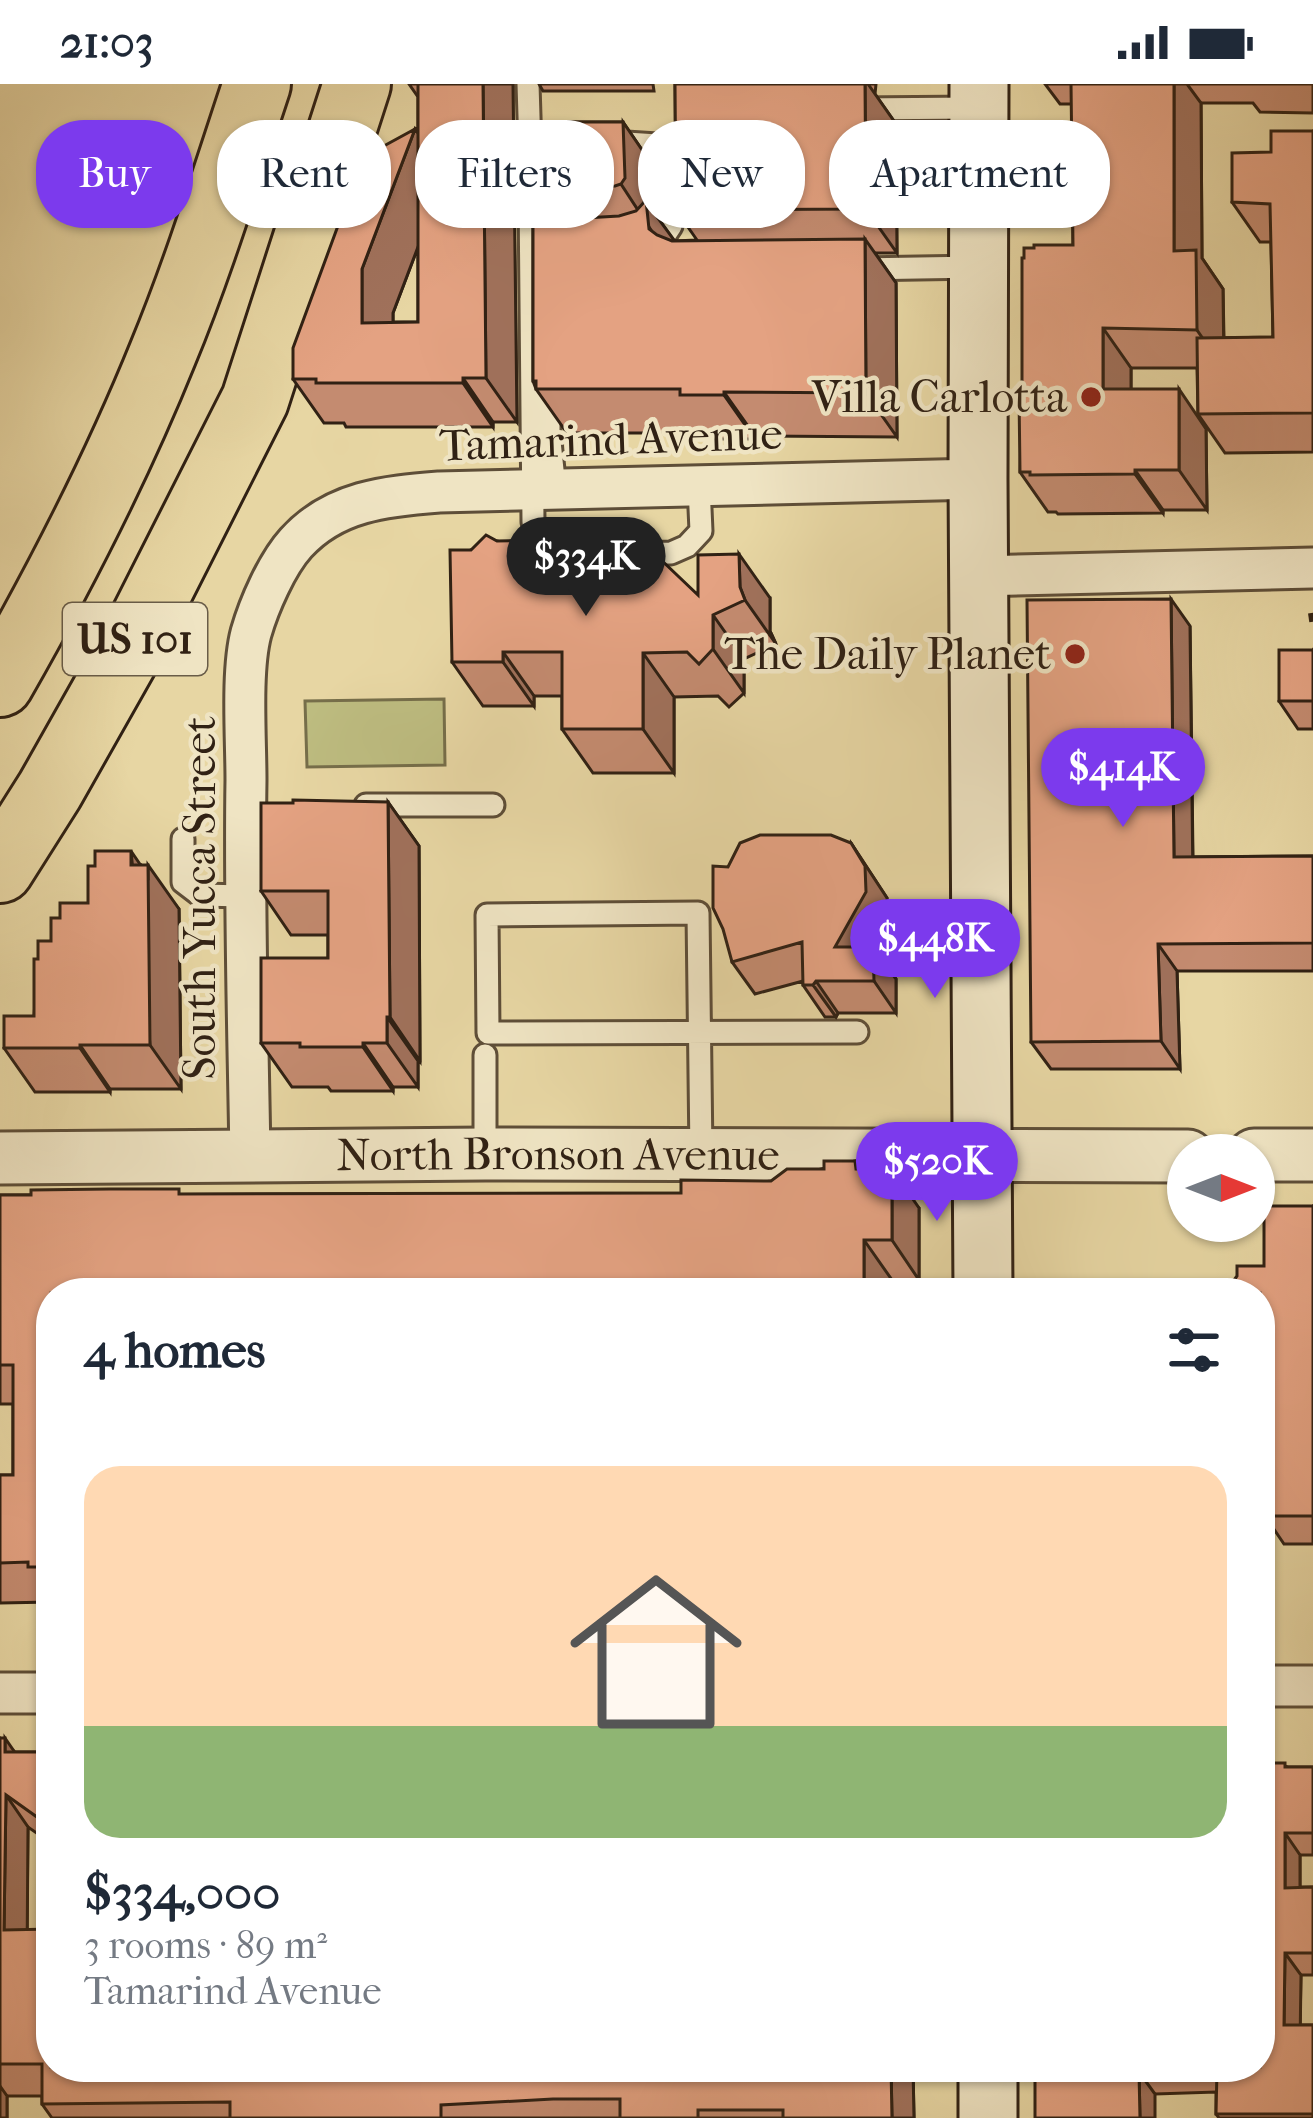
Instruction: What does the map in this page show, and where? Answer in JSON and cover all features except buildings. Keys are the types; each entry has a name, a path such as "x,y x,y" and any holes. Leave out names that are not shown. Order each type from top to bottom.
{"highway":[{"name":"US 101","path":"0,683 105,484 164,352 256,84"},
{"name":"US 101","path":"0,869 124,659 255,400 357,84"},
{"path":"255,400 400,84"},
{"path":"0,604 56,533 105,484"}],"main road":[{"path":"978,96 983,1278"},
{"path":"988,2082 988,2118"}],"street":[{"name":"Tamarind Avenue","path":"276,572 292,546 314,525 384,496 978,479"},
{"path":"978,576 1313,568"},
{"name":"South Yucca Street","path":"250,1156 245,896 254,804 247,685 251,634 276,572"},
{"path":"1275,1155 1313,1155"},
{"name":"North Bronson Avenue","path":"0,1158 1167,1156"},
{"path":"1275,1686 1313,1686"},
{"path":"0,1693 36,1693"}],"lane":[{"path":"528,84 544,489"},
{"path":"839,109 978,96"},
{"path":"614,142 657,145 668,160 671,226 661,241 630,246"},
{"path":"692,228 692,242"},
{"path":"557,250 548,261 549,432 544,489 533,522 540,542 564,554 671,553 700,531 700,486"},
{"path":"839,270 978,267"},
{"path":"353,805 493,805"},
{"path":"183,839 183,882 200,895 245,896"},
{"path":"700,1155 698,1031 698,913 487,915 488,1033 698,1031 857,1032"},
{"path":"485,1055 485,1154"}],"path":[{"path":"1312,613 1313,627"}],"shaded area":[{"path":"444,699 445,765 307,767 305,701"}],"place":[{"name":"Villa Carlotta","path":"1091,397"},
{"name":"The Daily Planet","path":"1075,654"}]}
